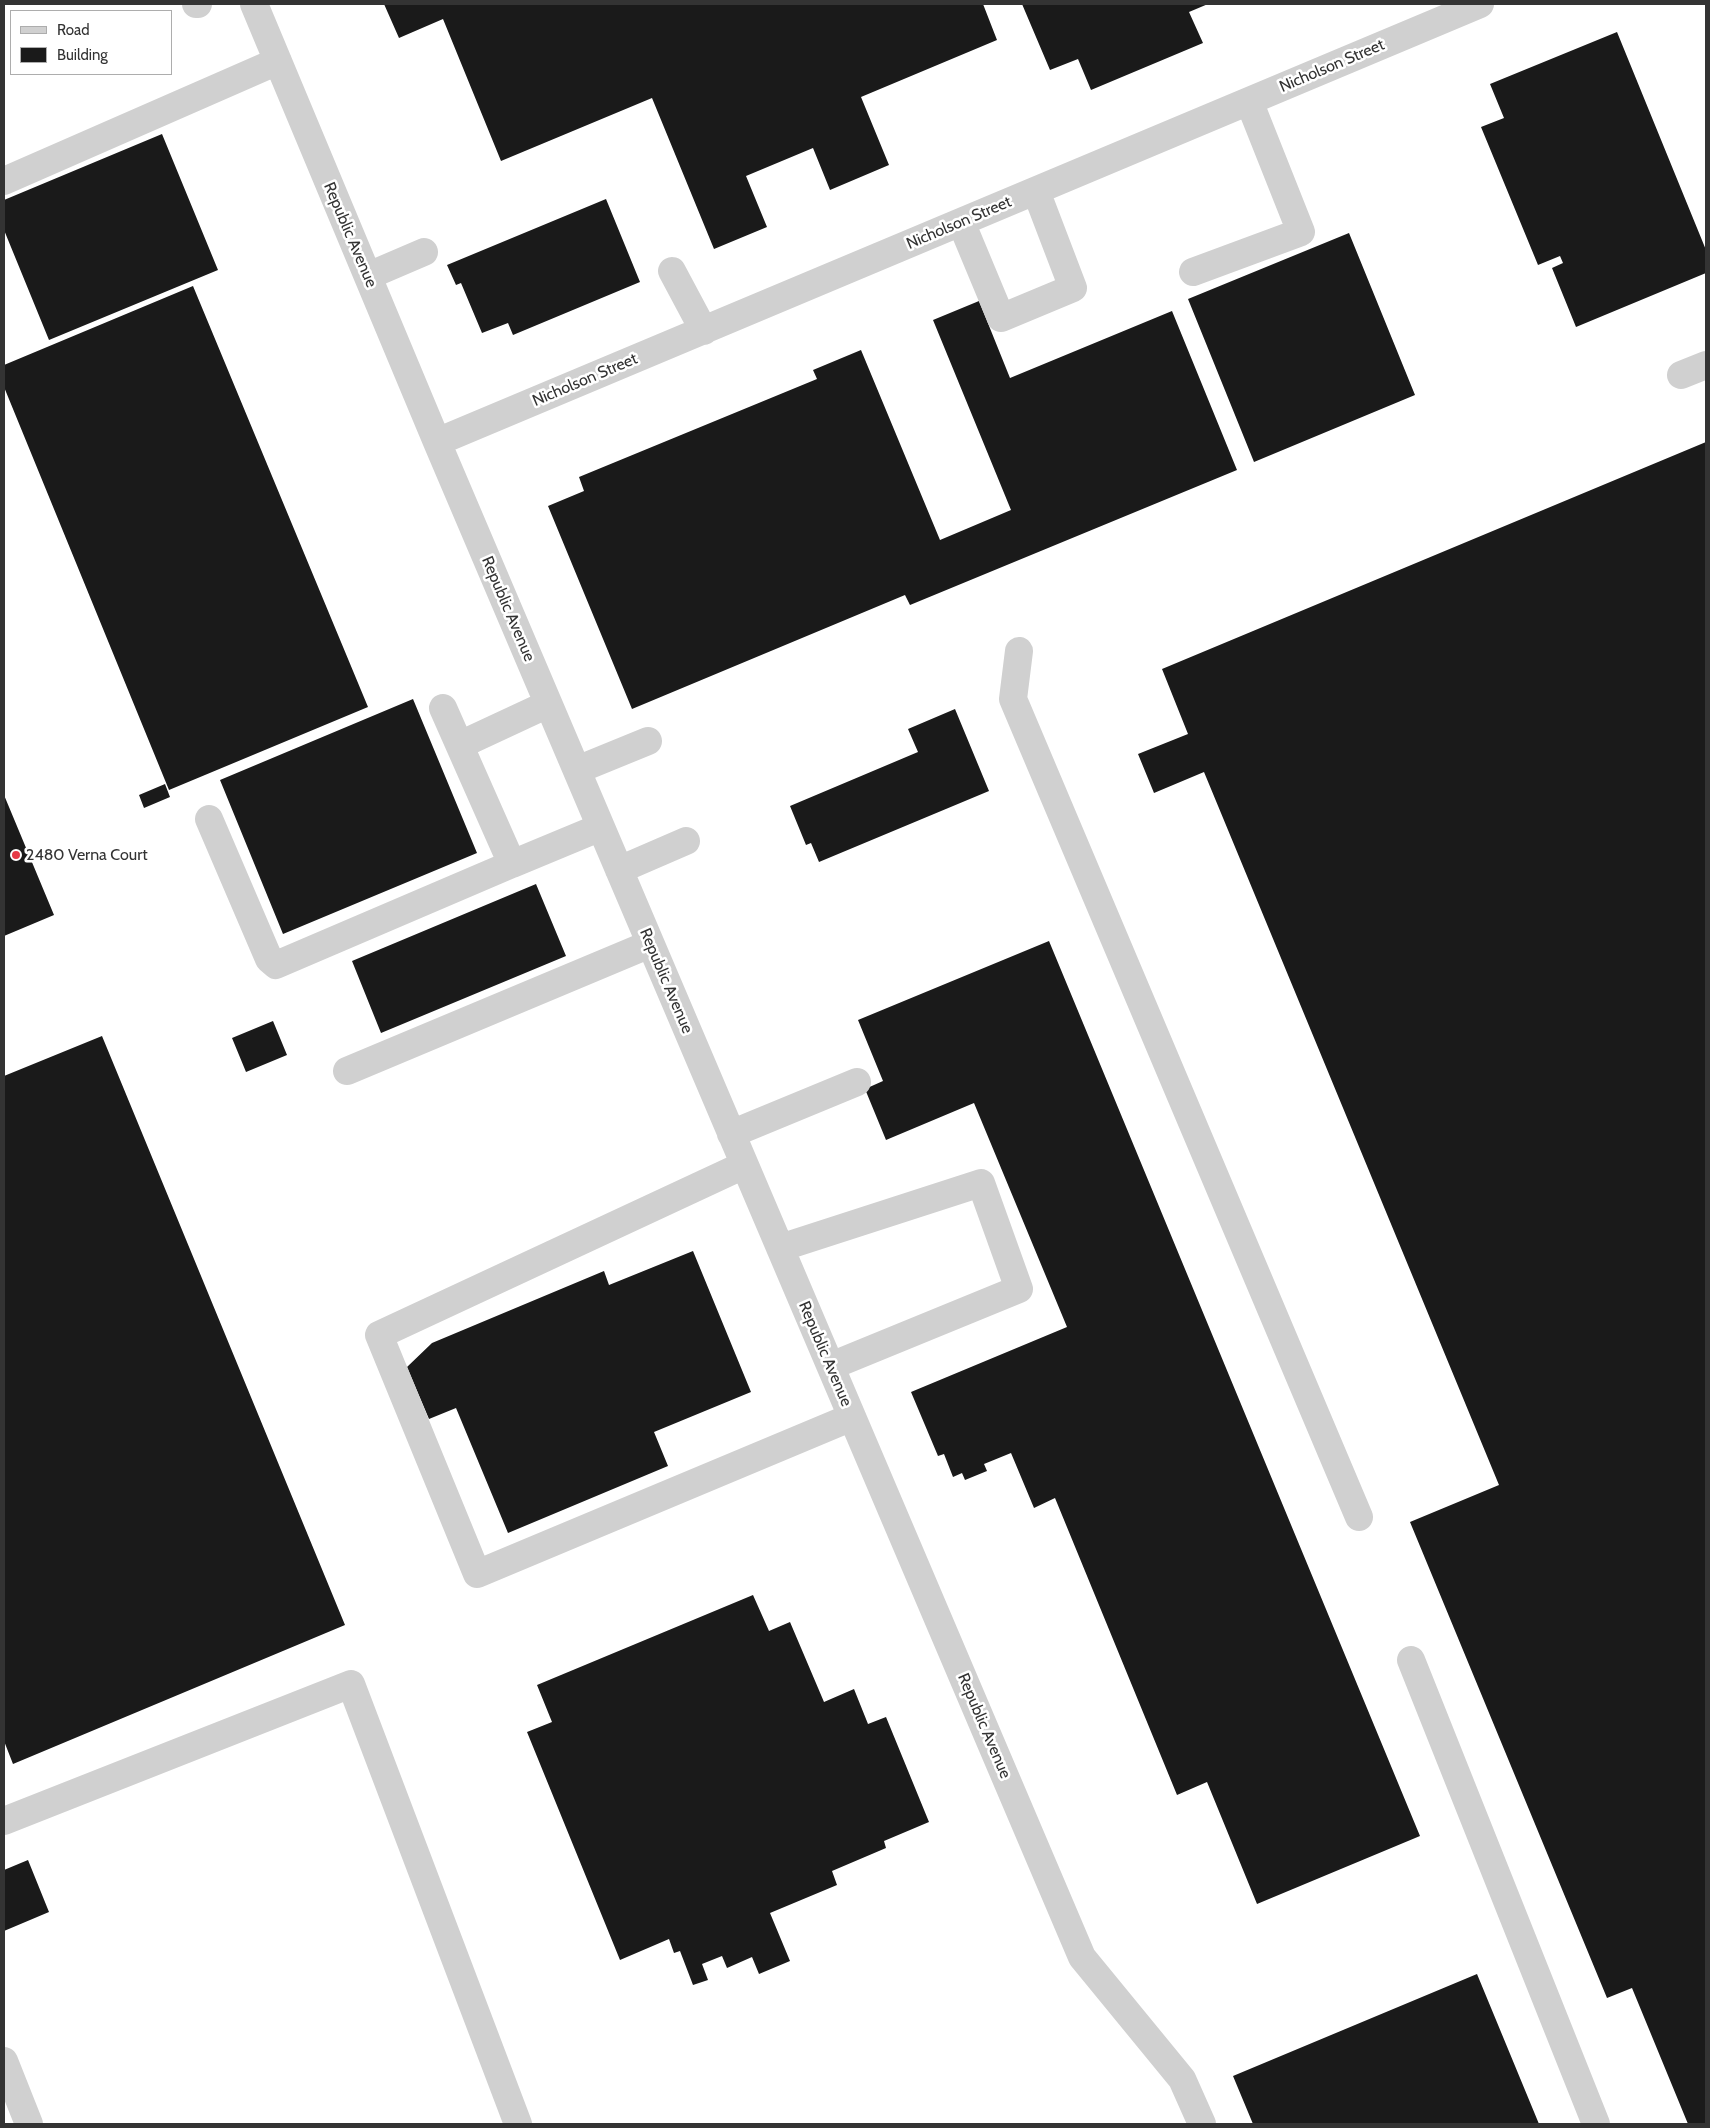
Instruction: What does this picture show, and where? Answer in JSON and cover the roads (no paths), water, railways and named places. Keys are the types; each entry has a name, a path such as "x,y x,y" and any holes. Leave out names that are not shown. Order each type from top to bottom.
{"street":[{"name":"Republic Avenue","path":"254,4 436,442 1082,1957 1182,2079 1202,2124"},
{"name":"Nicholson Street","path":"436,442 1480,4"},
{"path":"4,182 278,61"},
{"path":"1193,272 1301,232 1249,101"},
{"path":"961,222 1001,318 1073,288 1036,191"},
{"path":"368,276 424,252"},
{"path":"672,271 704,331"},
{"path":"1681,375 1706,365"},
{"path":"1019,650 1013,699 1359,1517"},
{"path":"460,745 548,704"},
{"path":"443,708 512,864"},
{"path":"576,770 648,742"},
{"path":"209,819 269,959 276,965 600,826"},
{"path":"619,870 686,841"},
{"path":"346,1071 650,944"},
{"path":"731,1134 857,1082"},
{"path":"744,1165 379,1335 477,1574 852,1417"},
{"path":"780,1248 981,1183 1019,1289 831,1366"},
{"path":"1411,1660 1596,2124"},
{"path":"4,1821 351,1684 518,2124"},
{"path":"4,2061 29,2124"}],"place":[{"name":"2480 Verna Court","path":"16,855"}]}
